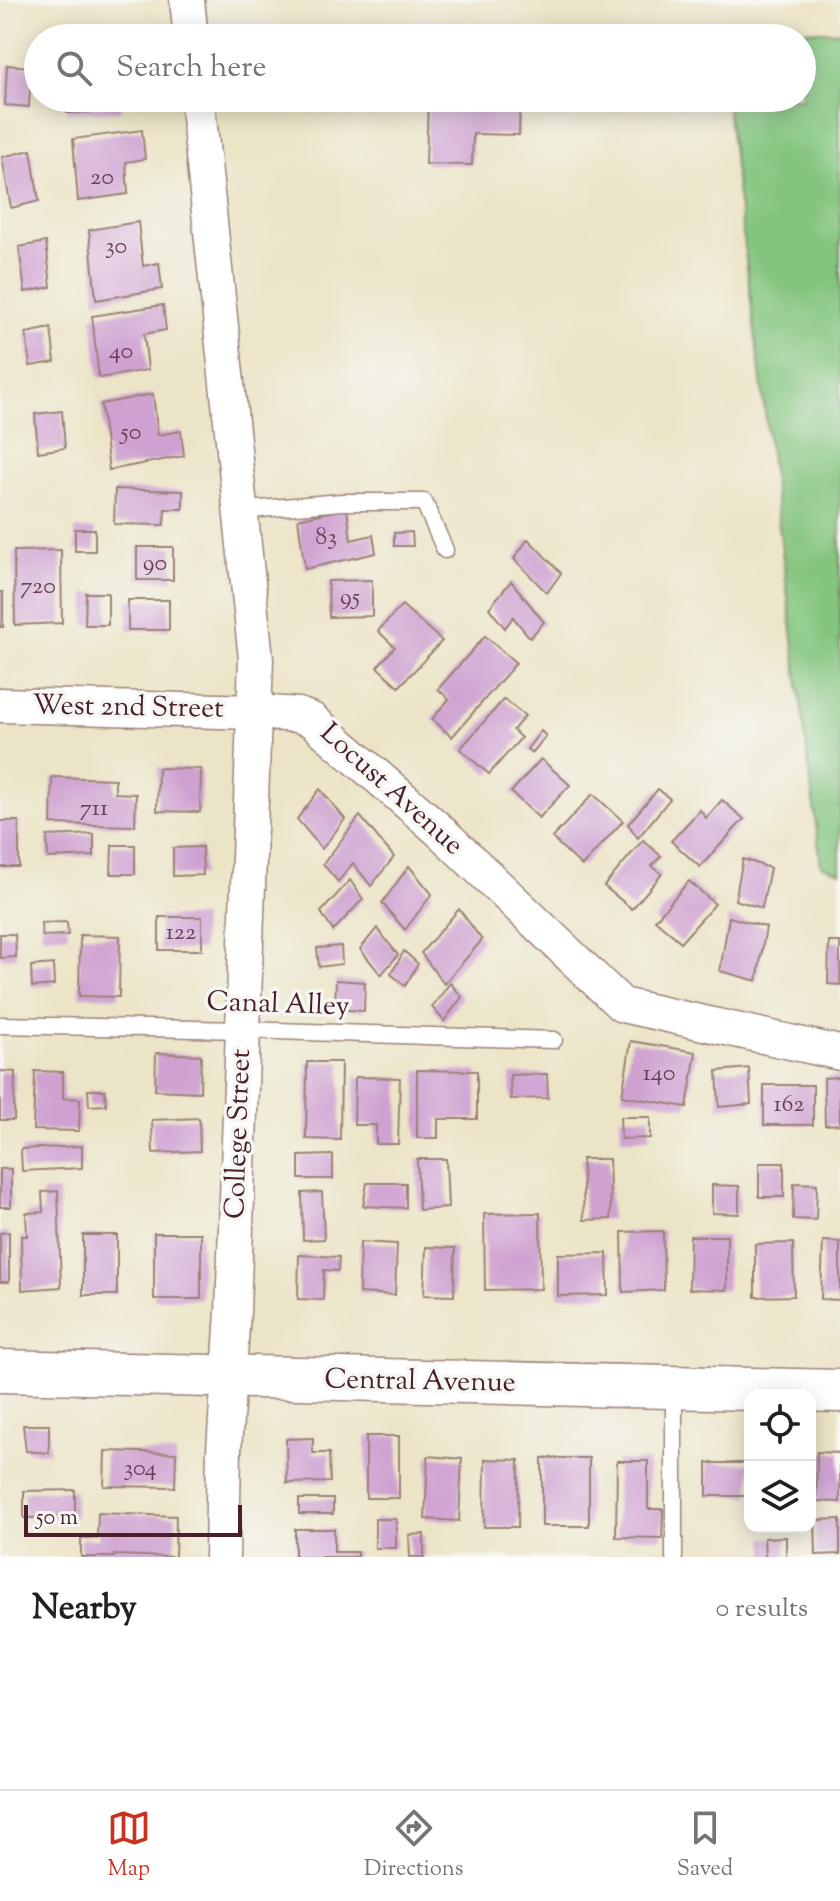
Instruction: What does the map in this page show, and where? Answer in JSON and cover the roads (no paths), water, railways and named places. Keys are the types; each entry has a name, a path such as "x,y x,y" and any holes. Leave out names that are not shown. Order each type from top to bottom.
{"street":[{"path":"187,0 190,24"},
{"path":"198,112 256,659 256,712"},
{"name":"West 2nd Street","path":"0,705 256,712"},
{"name":"College Street","path":"222,1557 256,712"},
{"name":"Locust Avenue","path":"256,712 298,715 312,720 438,829 622,1005 840,1053"},
{"name":"Central Avenue","path":"0,1371 840,1391"}],"lane":[{"path":"238,511 341,502 424,502 445,550"},
{"name":"Canal Alley","path":"0,1025 554,1040"},
{"path":"674,1388 674,1557"}]}
